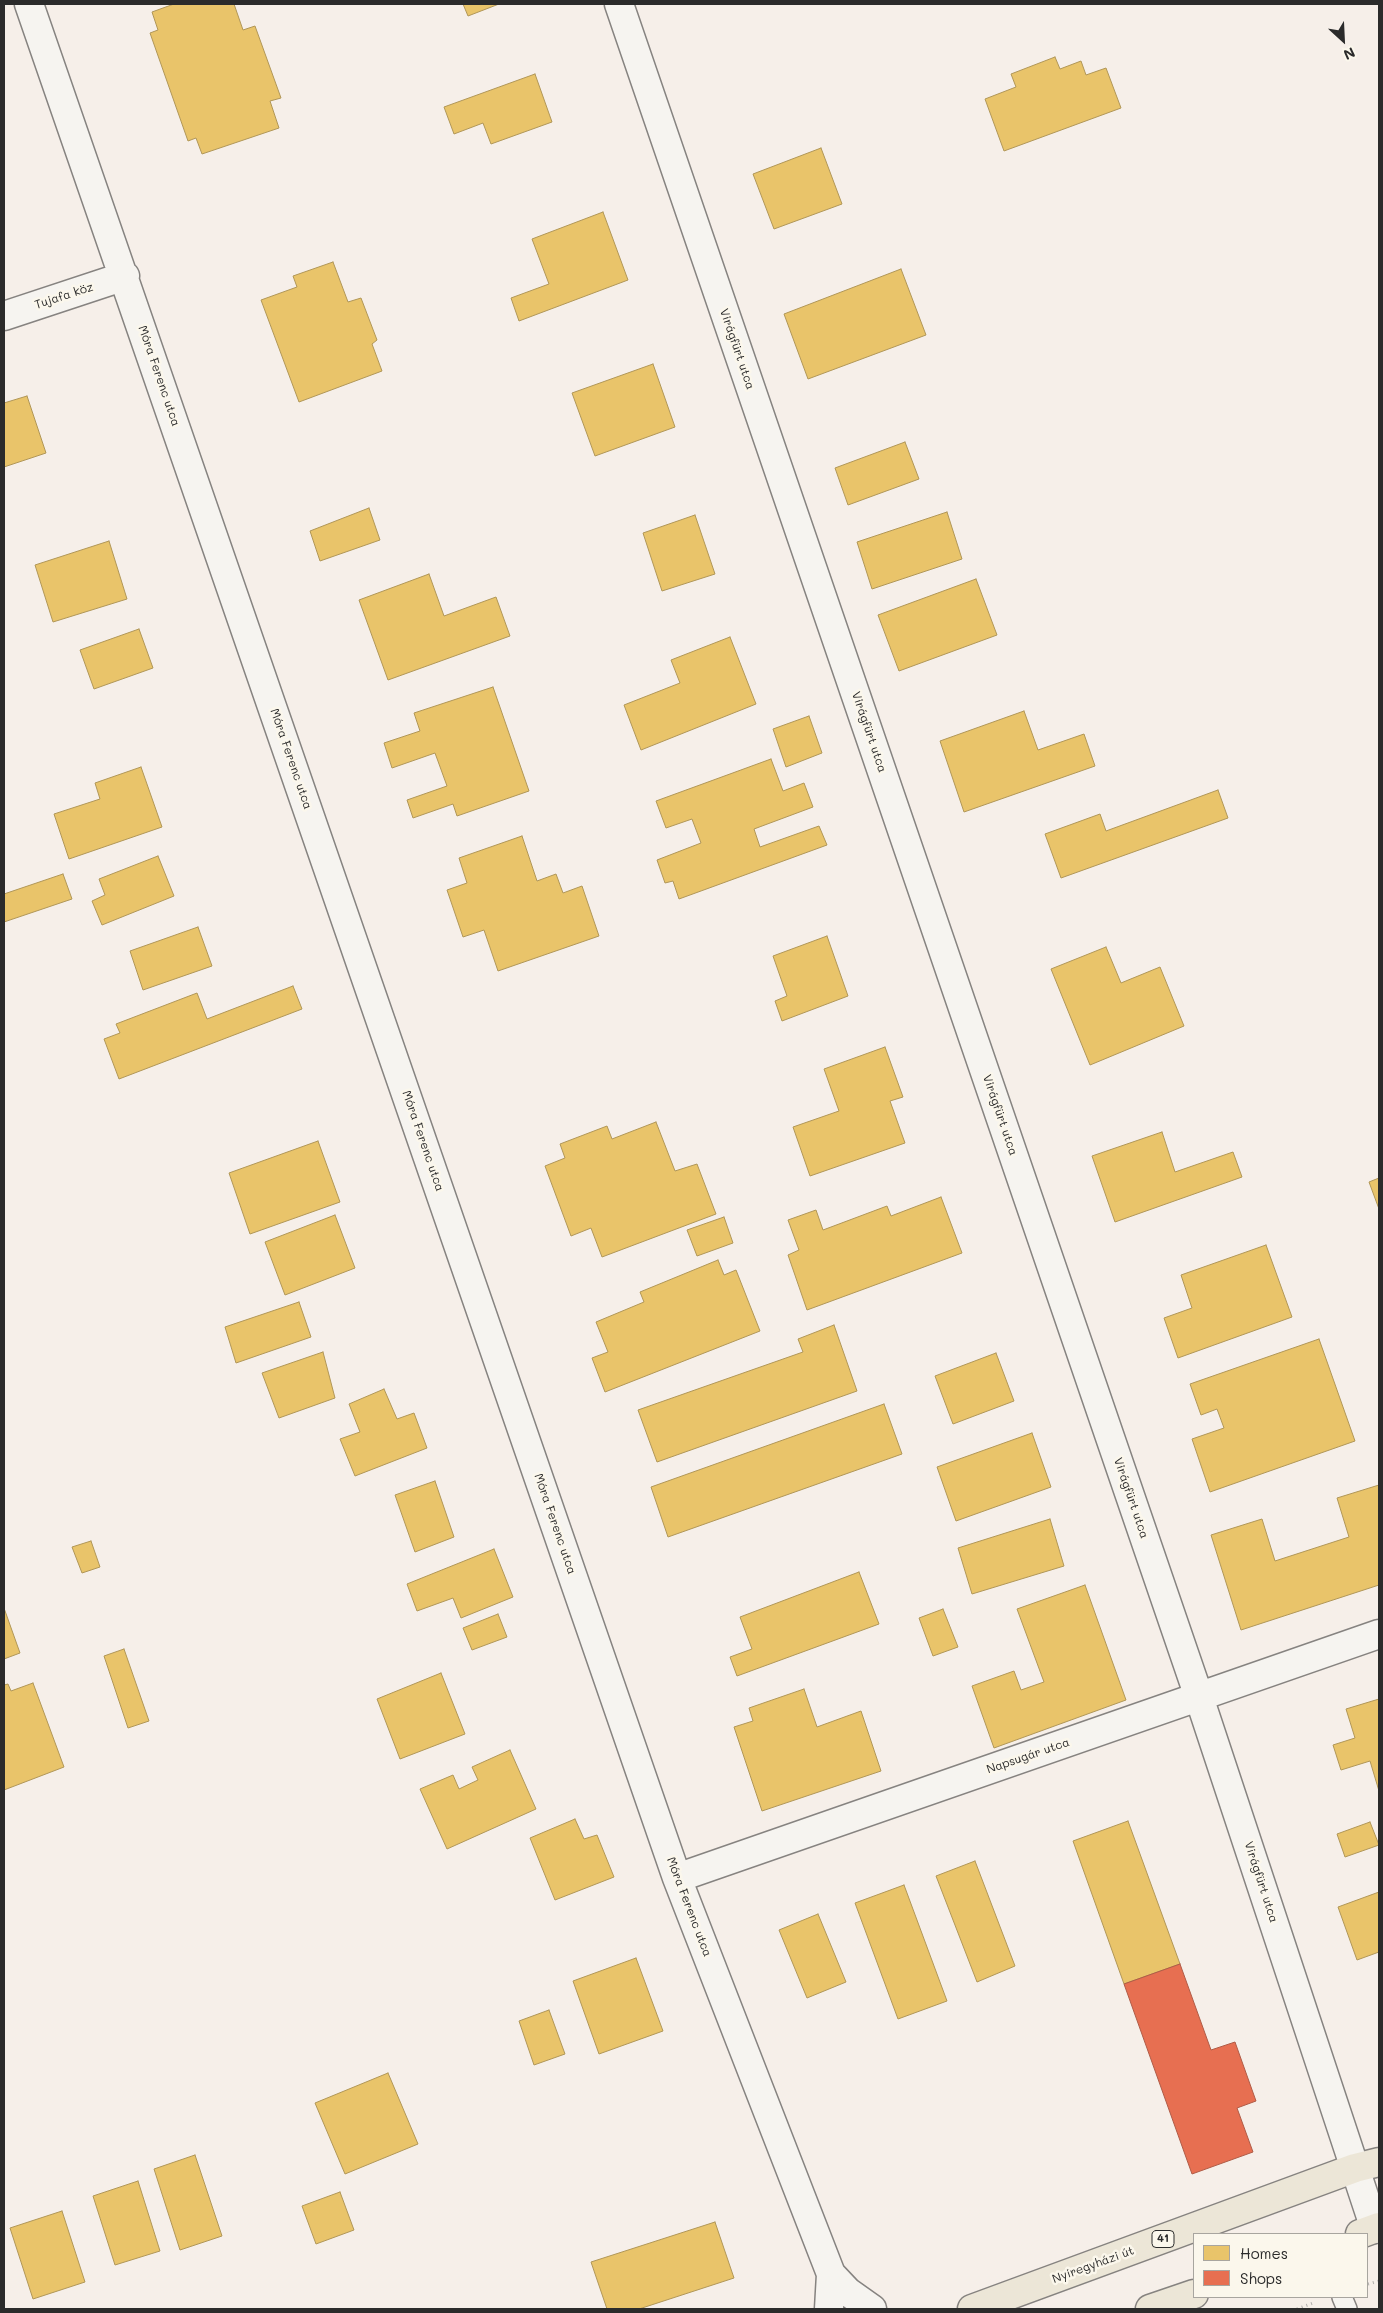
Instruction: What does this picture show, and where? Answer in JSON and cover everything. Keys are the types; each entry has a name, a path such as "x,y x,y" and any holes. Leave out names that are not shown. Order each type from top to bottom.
{"main road":[{"name":"Nyíregyházi út","path":"972,2309 1367,2165"},
{"path":"1150,2309 1193,2294"}],"street":[{"name":"Móra Ferenc utca","path":"29,4 125,276 677,1878 831,2274 848,2292 872,2309"},
{"name":"Virágfürt utca","path":"619,4 1199,1697 1367,2165 1372,2230"},
{"name":"Tujafa köz","path":"4,316 125,276"},
{"name":"Napsugár utca","path":"677,1878 1379,1634"},
{"name":"Móra Ferenc utca","path":"829,2309 831,2274"}],"building: Homes":[{"path":"174,4 234,4 243,30 255,26 281,98 270,101 279,128 202,154 196,138 188,141 150,33 158,30 152,12"},
{"path":"463,4 499,4 468,16"},
{"path":"1055,57 1060,69 1081,61 1086,75 1106,68 1121,108 1004,151 985,99 1016,87 1011,74"},
{"path":"535,74 552,122 491,144 483,123 454,134 444,107"},
{"path":"821,148 842,204 774,229 753,174"},
{"path":"603,212 628,280 519,321 511,298 549,284 532,239"},
{"path":"333,262 348,302 361,298 377,340 372,344 382,371 299,402 261,300 297,287 293,276"},
{"path":"901,269 926,335 808,379 784,314"},
{"path":"653,364 675,427 595,456 572,393"},
{"path":"27,396 46,453 4,467 4,403"},
{"path":"905,442 919,479 848,505 835,468"},
{"path":"369,508 380,540 320,561 310,531"},
{"path":"947,512 962,559 872,589 857,542"},
{"path":"695,515 715,574 662,591 643,533"},
{"path":"109,541 127,599 53,622 35,565"},
{"path":"429,574 444,616 496,597 510,636 388,680 359,600"},
{"path":"976,579 997,635 899,671 878,615"},
{"path":"139,629 153,668 94,689 80,650"},
{"path":"730,637 756,704 641,750 624,705 680,683 671,660"},
{"path":"493,687 529,791 457,816 453,804 413,818 407,800 447,786 435,753 392,768 384,743 420,731 414,713"},
{"path":"1024,711 1038,750 1084,734 1095,766 964,812 940,741"},
{"path":"809,716 822,753 786,767 773,729"},
{"path":"771,759 783,791 804,783 813,807 754,829 760,847 819,826 827,845 679,899 673,881 665,883 657,860 701,843 692,819 666,828 656,801"},
{"path":"141,767 162,827 69,859 54,814 100,799 95,783"},
{"path":"1218,790 1228,818 1061,878 1045,834 1100,814 1106,831"},
{"path":"522,836 537,881 556,874 563,893 582,886 599,936 498,971 484,930 463,937 447,890 467,883 459,858"},
{"path":"158,856 174,896 102,925 92,901 105,895 99,879"},
{"path":"63,874 72,899 4,922 4,894"},
{"path":"198,927 212,966 143,990 130,951"},
{"path":"827,936 848,996 782,1021 775,1001 787,996 773,956"},
{"path":"1106,947 1121,983 1160,967 1184,1026 1090,1065 1051,969"},
{"path":"293,986 302,1009 119,1079 104,1039 120,1033 116,1024 197,993 207,1019"},
{"path":"885,1047 903,1097 890,1101 905,1143 810,1176 793,1127 839,1111 824,1069"},
{"path":"656,1122 675,1171 697,1164 716,1214 602,1257 591,1228 571,1236 545,1166 565,1158 560,1144 607,1126 612,1139"},
{"path":"1162,1132 1175,1172 1233,1152 1242,1177 1115,1222 1092,1156"},
{"path":"318,1141 340,1202 250,1234 229,1173"},
{"path":"1379,1178 1379,1209 1369,1182"},
{"path":"941,1197 962,1253 807,1310 788,1255 799,1250 788,1220 816,1210 823,1230 887,1206 891,1216"},
{"path":"335,1215 355,1268 285,1295 265,1242"},
{"path":"724,1217 733,1243 697,1256 687,1230"},
{"path":"1266,1245 1292,1317 1178,1358 1164,1318 1192,1308 1181,1275"},
{"path":"718,1260 724,1275 736,1270 760,1331 605,1392 592,1358 608,1352 596,1322 644,1302 640,1292"},
{"path":"299,1302 311,1337 236,1363 225,1327"},
{"path":"834,1325 857,1391 657,1462 638,1410 803,1352 798,1339"},
{"path":"1319,1339 1355,1441 1210,1492 1192,1439 1224,1428 1217,1409 1201,1415 1190,1384"},
{"path":"323,1352 335,1398 279,1418 262,1373"},
{"path":"996,1353 1014,1401 953,1424 935,1376"},
{"path":"384,1389 397,1419 414,1413 427,1448 355,1476 340,1439 360,1432 349,1404"},
{"path":"884,1404 902,1454 668,1537 651,1487"},
{"path":"1032,1433 1051,1487 956,1521 937,1467"},
{"path":"435,1481 454,1537 415,1552 395,1495"},
{"path":"1379,1485 1379,1585 1241,1630 1211,1535 1262,1519 1275,1561 1349,1537 1337,1498"},
{"path":"1050,1519 1064,1566 972,1594 958,1548"},
{"path":"91,1541 100,1567 82,1573 72,1547"},
{"path":"494,1549 513,1597 461,1618 453,1598 417,1611 407,1584"},
{"path":"859,1572 879,1624 737,1676 730,1657 752,1649 740,1617"},
{"path":"1085,1585 1126,1700 994,1748 972,1686 1014,1671 1021,1690 1044,1682 1017,1609"},
{"path":"4,1608 20,1653 4,1659"},
{"path":"943,1609 958,1647 933,1656 919,1618"},
{"path":"498,1614 507,1637 472,1650 463,1628"},
{"path":"124,1649 149,1721 128,1728 104,1656"},
{"path":"441,1673 465,1734 400,1759 377,1699"},
{"path":"33,1683 64,1767 4,1790 4,1685 8,1684 11,1691"},
{"path":"804,1689 817,1727 861,1711 881,1771 762,1811 734,1727 753,1721 749,1708"},
{"path":"1379,1699 1379,1791 1370,1761 1341,1770 1333,1745 1355,1738 1346,1709"},
{"path":"510,1750 536,1809 447,1849 420,1789 453,1775 459,1789 478,1780 472,1767"},
{"path":"575,1819 584,1839 597,1835 614,1877 555,1900 530,1838"},
{"path":"1128,1821 1180,1964 1124,1984 1073,1841"},
{"path":"1370,1822 1379,1845 1345,1857 1337,1834"},
{"path":"975,1861 1015,1966 977,1982 936,1876"},
{"path":"904,1885 947,2001 898,2019 855,1903"},
{"path":"1379,1892 1379,1952 1357,1960 1338,1907"},
{"path":"818,1914 846,1982 807,1998 779,1930"},
{"path":"636,1958 663,2031 599,2054 573,1981"},
{"path":"549,2010 565,2054 534,2065 519,2021"},
{"path":"388,2073 418,2144 345,2174 315,2103"},
{"path":"195,2155 222,2236 180,2250 154,2169"},
{"path":"138,2181 160,2251 115,2265 93,2196"},
{"path":"340,2192 354,2230 316,2244 302,2206"},
{"path":"62,2211 85,2282 33,2299 10,2228"},
{"path":"715,2222 734,2278 639,2309 607,2309 591,2262"}],"building: Shops":[{"path":"1180,1964 1211,2050 1235,2042 1256,2101 1237,2108 1253,2152 1192,2174 1124,1984"}]}
